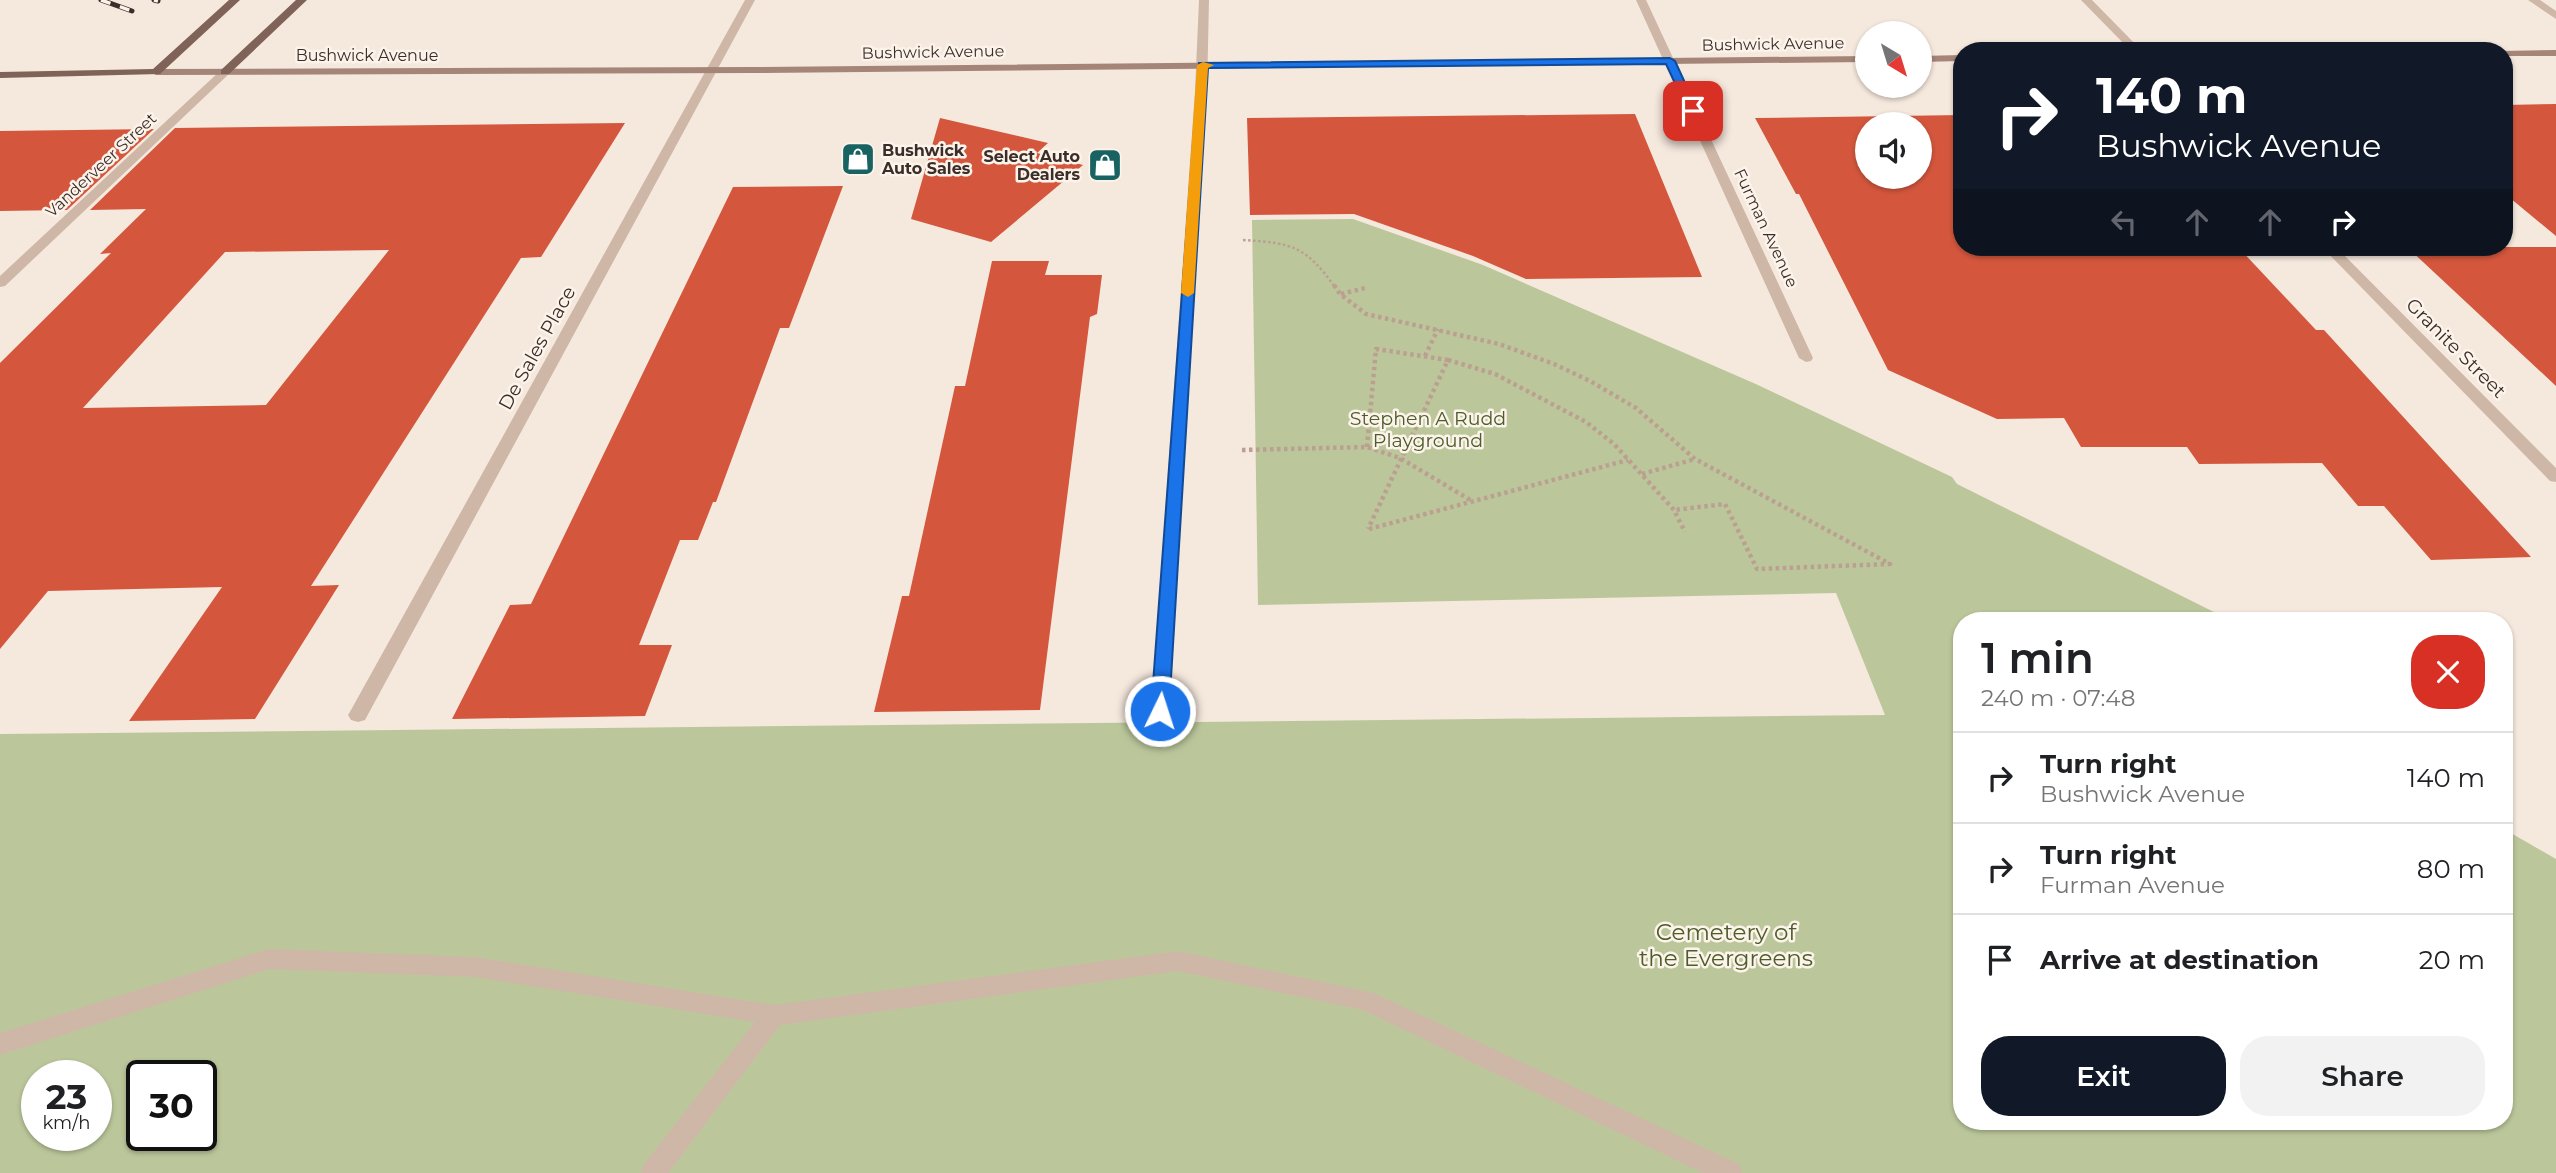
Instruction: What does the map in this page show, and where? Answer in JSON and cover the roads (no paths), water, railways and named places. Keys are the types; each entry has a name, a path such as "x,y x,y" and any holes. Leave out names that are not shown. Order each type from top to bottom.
{"main road":[{"path":"225,72 302,0"},
{"path":"156,72 231,1"},
{"path":"2513,53 2556,53"},
{"path":"1932,59 1953,58"},
{"name":"Bushwick Avenue","path":"0,75 1855,59"}],"street":[{"name":"De Sales Place","path":"358,715 750,0"},
{"path":"1160,711 1203,65 1203,0"},
{"name":"Furman Avenue","path":"1641,0 1806,358"},
{"path":"2087,0 2128,42"},
{"path":"2533,0 2556,16"},
{"name":"Vanderveer Street","path":"0,283 225,72"},
{"name":"Granite Street","path":"2338,256 2556,477"},
{"path":"0,1044 269,959 475,967 774,1015 1178,961 1366,1000 1730,1173"},
{"path":"653,1173 774,1015"}],"railway":[{"path":"101,0 132,11"},
{"path":"154,0 158,1"}],"place":[{"name":"Bushwick Auto Sales","path":"858,159"},
{"name":"Select Auto Dealers","path":"1105,165"}],"park label":[{"name":"Stephen A Rudd Playground","path":"1428,429"},
{"name":"Cemetery of the Evergreens","path":"1726,945"}]}
